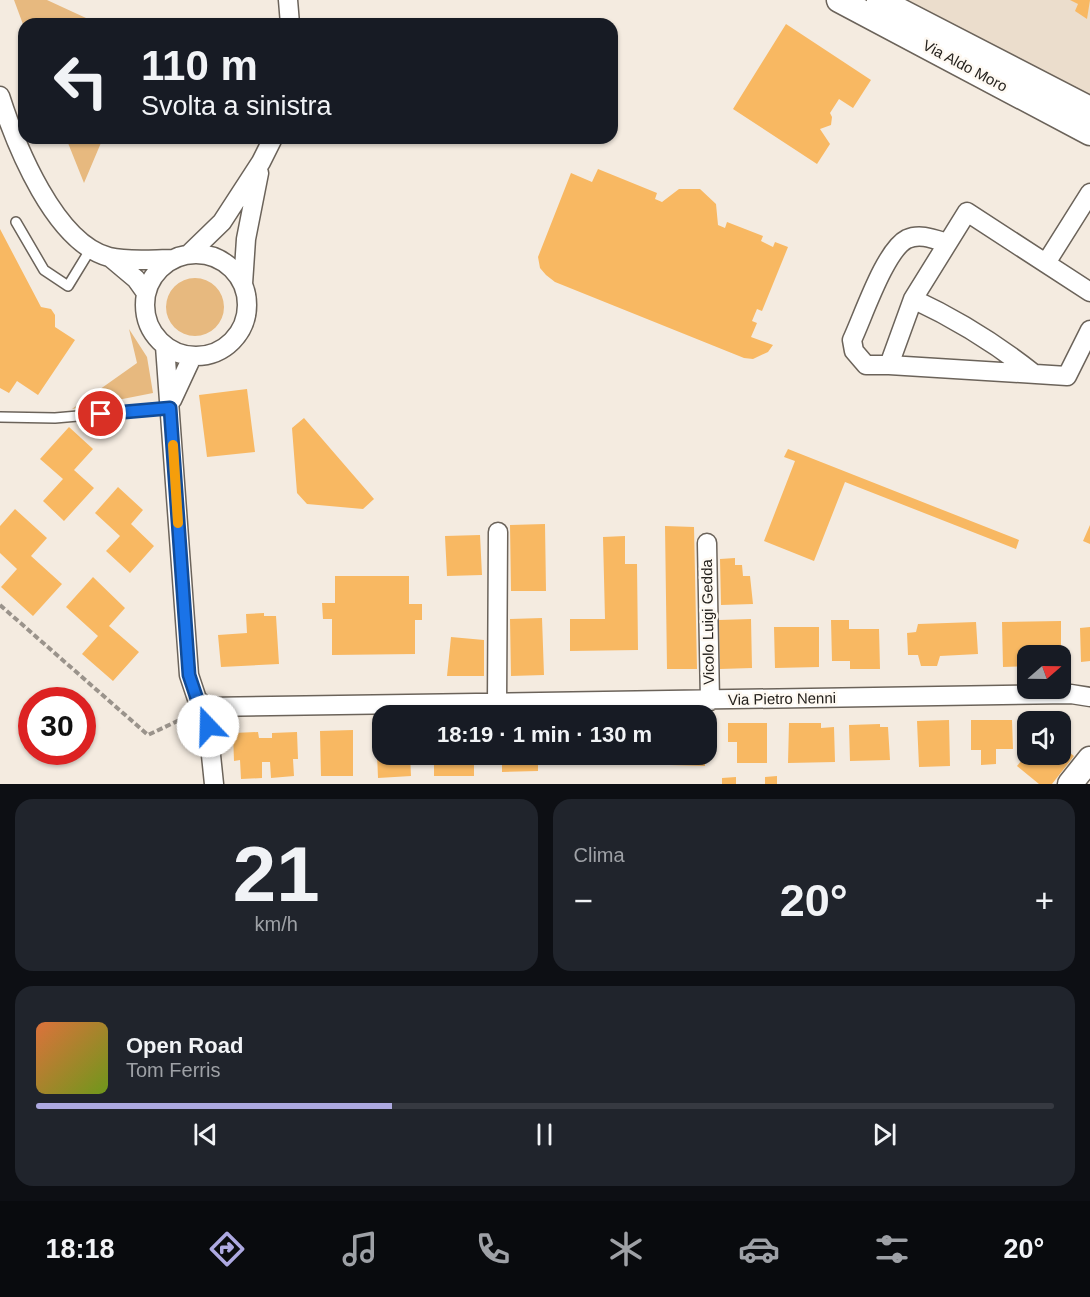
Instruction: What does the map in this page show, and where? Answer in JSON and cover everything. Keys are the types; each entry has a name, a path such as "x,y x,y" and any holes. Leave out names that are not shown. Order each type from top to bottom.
{"street":[{"path":"288,0 290,18"},
{"name":"Via Aldo Moro","path":"839,0 1090,133"},
{"name":"Via Aldo Moro","path":"879,0 1090,109"},
{"path":"0,96 18,138"},
{"path":"21,144 40,189 69,233 90,250 111,258 136,279 146,293"},
{"path":"111,258 181,257 205,255 220,260 234,270 243,284 247,299 247,314 234,341 207,356 192,357 177,353 165,346 152,331 145,312 146,293 161,267 181,257 222,222 270,144"},
{"path":"243,284 246,239 261,162"},
{"path":"1046,263 1090,193"},
{"path":"889,364 913,299 967,212 1090,292"},
{"path":"947,243 924,236 907,239 894,249 852,340 854,351 866,365 889,364 1067,376 1090,330"},
{"path":"913,299 951,317 1001,347 1033,373"},
{"path":"165,346 189,675 197,699 206,707 214,784"},
{"path":"170,406 192,357"},
{"path":"498,532 498,704"},
{"name":"Vicolo Luigi Gedda","path":"707,543 710,701"},
{"name":"Via Pietro Nenni","path":"206,707 1071,694 1090,697"},
{"path":"1070,784 1090,759"}],"lane":[{"path":"16,222 44,270 68,286 90,250"},
{"path":"0,417 55,418 170,406"}],"path":[{"path":"0,605 148,735 206,707"}],"shaded area":[{"path":"14,0 47,0 86,18 21,18"},
{"path":"906,0 1090,0 1090,95"},
{"path":"68,144 100,144 84,183"},
{"path":"189,278 201,278 216,286 224,301 224,313 216,328 201,336 189,336 174,328 166,313 166,301 174,286"},
{"path":"129,329 147,357 153,393 72,409 137,363"}],"building":[{"path":"1070,0 1090,0 1087,19 1075,11 1078,4"},
{"path":"786,24 871,80 853,108 839,99 830,113 831,125 820,129 830,144 817,164 733,109"},
{"path":"598,169 657,193 655,199 662,202 679,189 700,189 716,204 718,225 725,228 727,222 763,236 761,241 773,247 775,242 788,247 762,311 757,309 752,321 757,323 751,337 773,345 768,352 753,359 744,358 555,282 546,275 540,268 538,257 571,173 592,182"},
{"path":"0,229 41,307 51,309 55,315 55,327 75,340 38,395 17,381 9,393 0,388"},
{"path":"247,389 255,452 207,457 199,395"},
{"path":"304,418 374,499 363,509 307,504 297,493 292,428"},
{"path":"69,427 93,449 74,470 94,488 64,521 43,501 63,479 40,459"},
{"path":"788,449 1019,540 1016,549 845,482 814,561 764,541 795,461 784,457"},
{"path":"118,487 143,510 131,524 154,546 130,573 106,551 120,536 95,513"},
{"path":"15,509 47,538 31,556 62,584 33,616 1,587 17,569 0,553 0,526"},
{"path":"545,524 546,591 511,591 510,525"},
{"path":"1090,525 1090,544 1083,541"},
{"path":"665,526 694,527 697,669 667,669"},
{"path":"480,535 482,575 447,576 445,536"},
{"path":"625,536 625,564 637,564 638,650 570,651 570,619 605,619 603,537"},
{"path":"735,558 735,565 742,565 743,576 750,576 753,604 721,605 720,559"},
{"path":"335,576 409,576 409,604 422,604 422,620 415,620 415,654 332,655 332,619 323,619 322,603 335,603"},
{"path":"93,577 125,608 109,626 139,652 113,681 82,654 98,636 66,607"},
{"path":"264,613 264,616 276,616 279,664 221,667 218,635 247,633 246,614"},
{"path":"542,618 544,675 511,676 510,619"},
{"path":"751,619 752,668 720,669 719,620"},
{"path":"831,620 849,620 849,629 879,629 880,669 850,669 850,661 832,661"},
{"path":"1061,621 1061,645 1017,645 1017,666 1003,667 1002,622"},
{"path":"976,622 978,654 940,656 937,666 921,666 918,655 908,655 907,633 916,632 918,624"},
{"path":"774,627 819,627 819,667 775,668"},
{"path":"1090,627 1090,661 1081,662 1080,628"},
{"path":"451,637 484,640 484,676 447,676"},
{"path":"949,720 950,766 919,767 917,721"},
{"path":"971,720 1012,720 1013,749 996,749 996,764 981,765 981,750 971,750"},
{"path":"728,723 767,723 767,763 737,763 737,742 728,742"},
{"path":"789,723 821,723 821,728 834,727 835,762 788,763"},
{"path":"880,724 880,727 888,727 890,760 850,761 849,725"},
{"path":"353,730 353,776 321,776 320,731"},
{"path":"258,732 259,738 272,738 272,733 297,732 298,759 293,759 294,776 271,778 270,762 262,762 262,778 241,779 240,760 234,761 233,733"},
{"path":"377,765 410,765 411,776 378,778"},
{"path":"434,765 474,765 474,776 434,776"},
{"path":"502,765 538,765 538,771 502,772"},
{"path":"1067,765 1052,784 1039,784 1017,766"},
{"path":"777,776 777,784 765,784 765,777"},
{"path":"736,777 736,784 722,784 722,778"}],"slow traffic":[{"path":"173,445 178,523"}],"route":[{"path":"101,414 170,408 189,675 197,699 206,707 208,726"}]}
